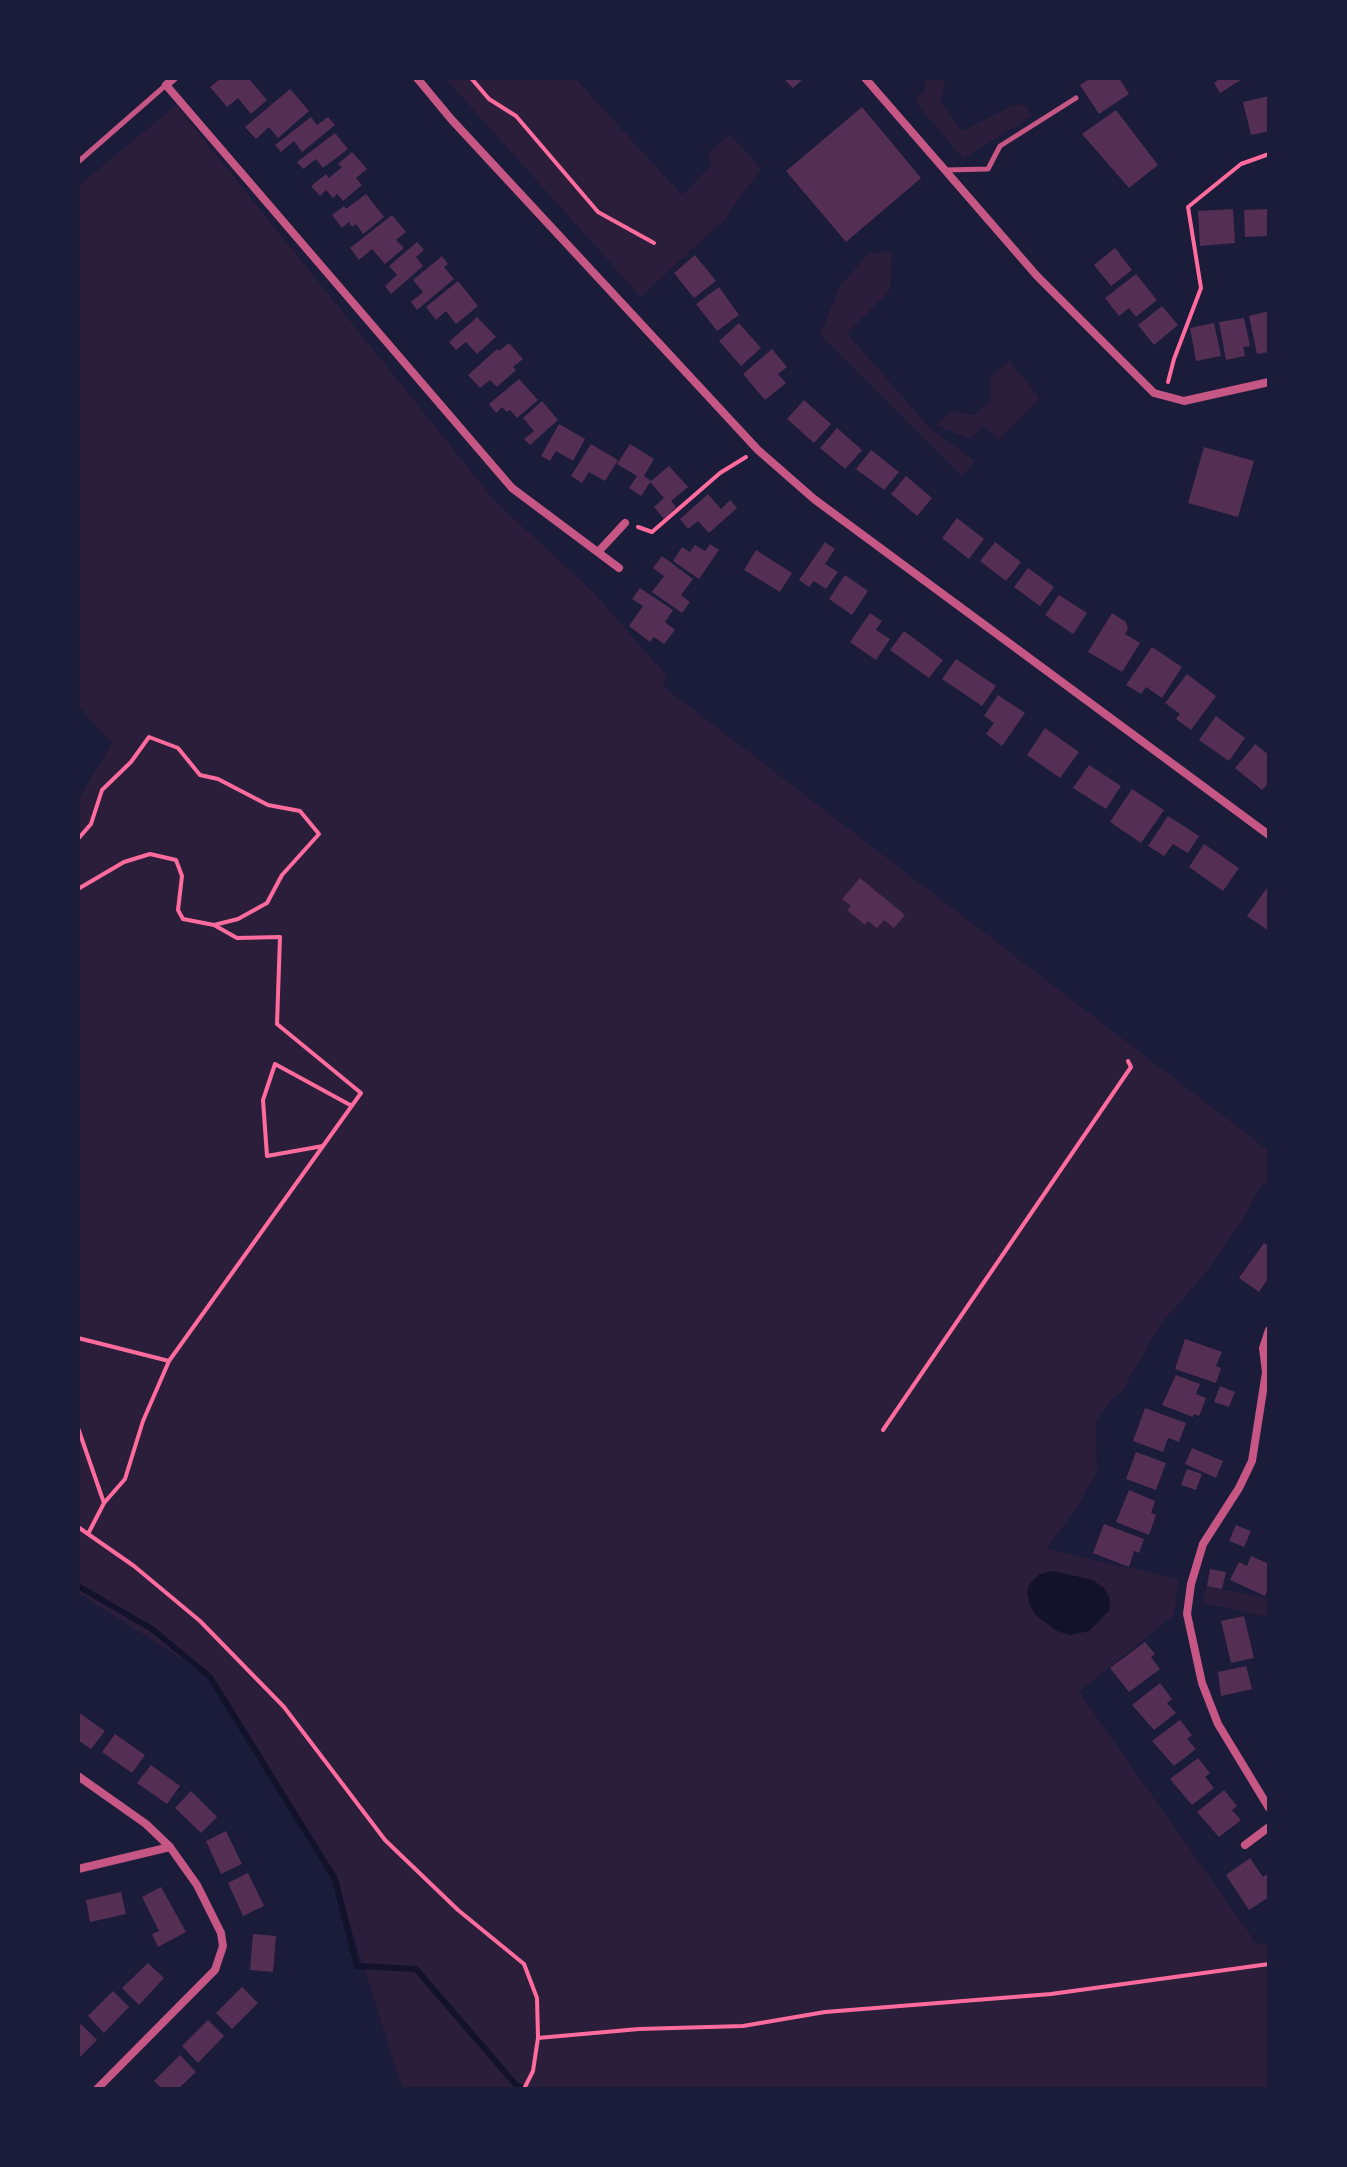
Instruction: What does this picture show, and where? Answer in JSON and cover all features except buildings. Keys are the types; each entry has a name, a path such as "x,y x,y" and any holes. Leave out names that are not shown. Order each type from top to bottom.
{"street":[{"path":"174,78 166,85 512,488 619,568"},
{"path":"417,78 451,119 758,450 814,499 1269,835"},
{"path":"865,78 1037,276 1154,393 1184,401 1269,382"},
{"path":"599,551 625,523"},
{"path":"1269,1330 1263,1348 1267,1370 1252,1461 1239,1488 1203,1544 1191,1584 1187,1614 1202,1683 1218,1724 1269,1808"},
{"path":"78,1776 146,1824 170,1847 197,1885 221,1933 223,1946 215,1970 97,2089"},
{"path":"1245,1845 1269,1827"},
{"path":"78,1869 170,1847"}],"lane":[{"path":"78,162 166,85"},
{"path":"945,170 988,169 1000,146 1076,98"}],"path":[{"path":"471,78 489,99 516,116 598,212 654,243"},
{"path":"1154,393 1170,381 1174,359 1201,288 1188,207 1241,164 1269,154"},
{"path":"625,523 652,532 720,473 758,450"},
{"path":"78,839 91,824 102,790 131,762 149,737 178,748 200,775 218,779 268,805 300,811 319,834 282,875 267,903 238,919 214,925"},
{"path":"78,889 124,862 150,854 176,860 182,876 178,910 183,919 214,925 237,938 280,937 277,1024 361,1093 169,1361 143,1421 125,1479 104,1503 89,1532"},
{"path":"883,1430 1131,1067 1128,1061"},
{"path":"323,1146 267,1156 263,1100 275,1064 352,1106"},
{"path":"78,1338 169,1361"},
{"path":"78,1428 104,1503"},
{"path":"78,1527 134,1566 200,1621 284,1707 385,1840 458,1910 524,1964 537,1998 538,2038 533,2071 524,2089"},
{"path":"538,2038 639,2029 743,2026 825,2012 1051,1994 1269,1964"}],"shaded area":[{"path":"445,78 575,78 682,195 710,166 708,153 730,134 761,168 725,219 641,297"},
{"path":"925,78 945,78 941,103 962,131 1012,106 1024,104 1032,116 963,159 915,101 925,89"},
{"path":"176,105 495,501 595,594 666,675 664,687 1269,1151 1269,1182 1260,1187 1242,1221 1204,1275 1160,1325 1121,1393 1115,1396 1096,1421 1097,1471 1077,1508 1046,1549 1179,1579 1174,1615 1079,1692 1256,1943 1269,1945 1269,2089 403,2089 335,1879 210,1677 78,1593 78,800 112,743 78,706 78,186"},
{"path":"892,252 890,290 847,333 931,429 975,461 962,476 820,335 840,286 869,253"},
{"path":"1009,361 1040,398 998,440 984,426 970,439 936,425 952,411 974,415 991,400 990,378"},
{"path":"1053,1571 1093,1580 1105,1589 1110,1599 1109,1611 1089,1631 1070,1635 1057,1631 1035,1615 1027,1591 1040,1574"},
{"path":"1207,1586 1269,1599 1269,1617 1202,1603"}],"waterway":[{"path":"78,1586 152,1629 210,1677 335,1879 357,1966 416,1969 516,2085 524,2089"}]}
